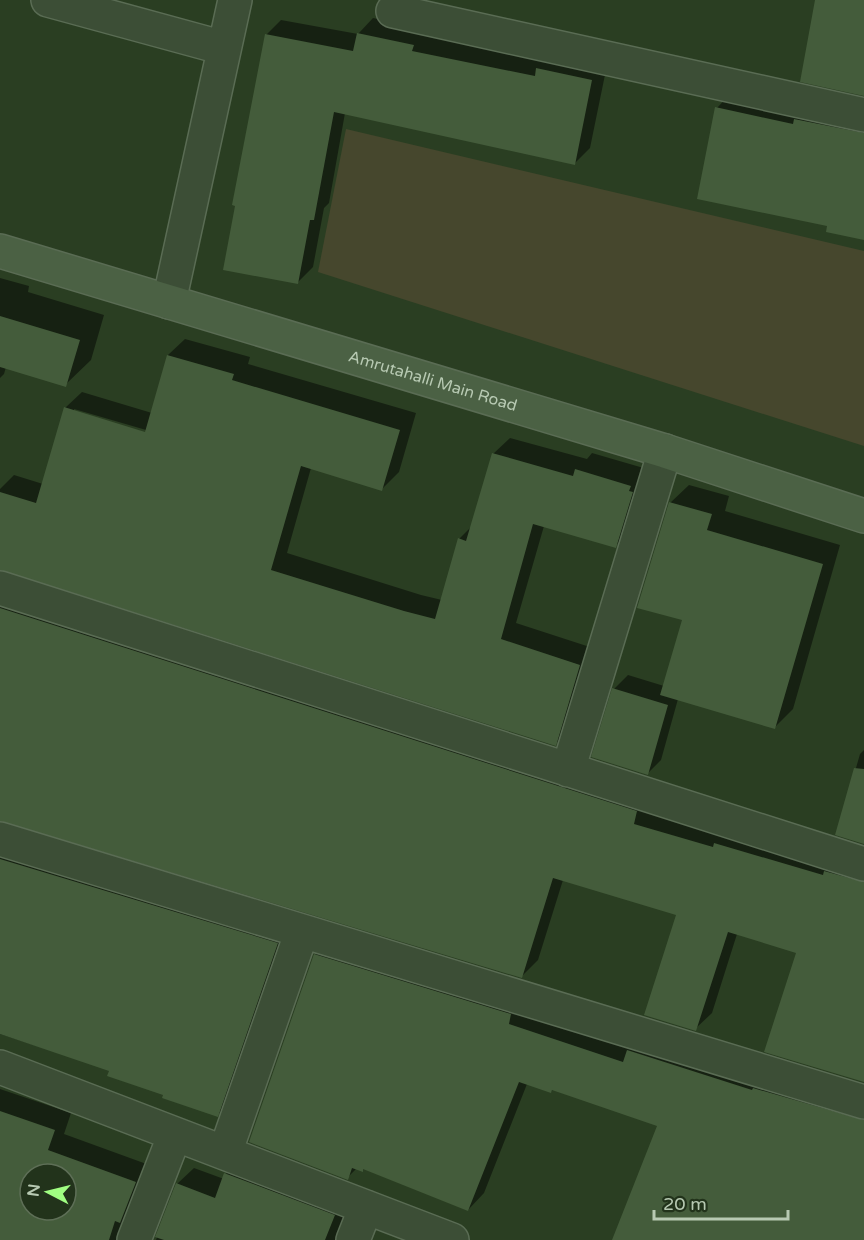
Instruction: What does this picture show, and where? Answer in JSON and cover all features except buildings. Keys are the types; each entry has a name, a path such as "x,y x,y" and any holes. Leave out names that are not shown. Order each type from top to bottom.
{"street":[{"path":"48,0 224,48"},
{"path":"169,302 235,0"},
{"path":"393,11 864,115"},
{"name":"Amrutahalli Main Road","path":"0,251 665,451 864,516"},
{"path":"568,770 665,451"},
{"path":"0,588 864,864"},
{"path":"0,839 864,1102"},
{"path":"225,1153 302,931"},
{"path":"0,1067 452,1240"},
{"path":"134,1240 175,1134"},
{"path":"353,1240 366,1207"}],"green space":[{"path":"346,129 864,251 864,446 318,272"}]}
